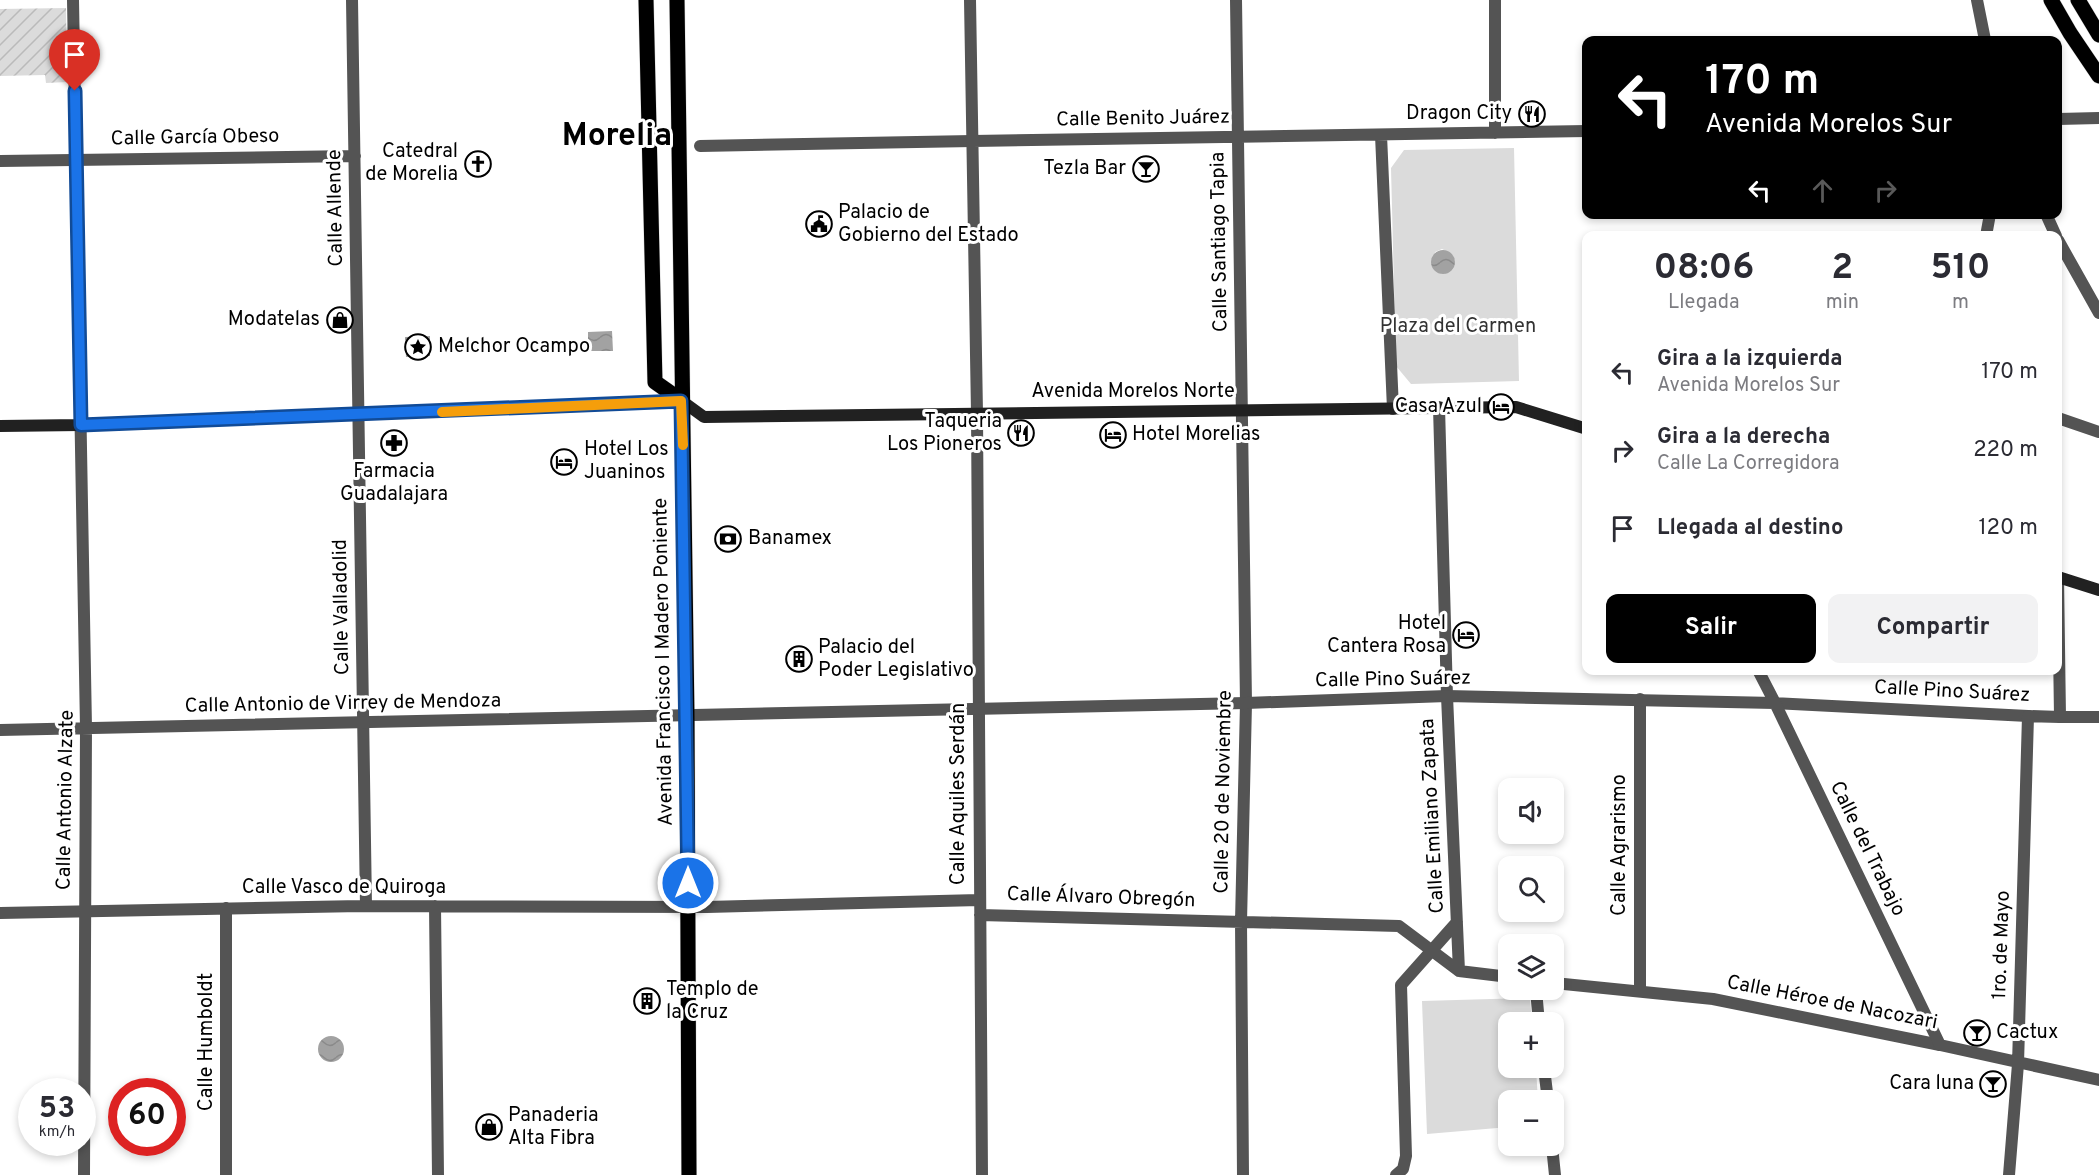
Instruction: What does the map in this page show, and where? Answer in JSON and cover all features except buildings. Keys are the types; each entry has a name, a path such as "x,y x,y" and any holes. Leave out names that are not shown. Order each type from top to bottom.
{"main road":[{"path":"646,0 655,382 681,401"},
{"name":"Avenida Francisco I Madero Poniente","path":"677,0 687,716 689,1175"},
{"path":"2051,0 2099,76"},
{"path":"2078,0 2099,35"},
{"path":"0,426 358,415 681,401"},
{"name":"Avenida Morelos Norte","path":"681,401 704,417 1516,407 1582,427"},
{"path":"2062,578 2099,590"}],"street":[{"name":"Calle Antonio Alzate","path":"73,0 86,729 84,1175"},
{"name":"Calle Allende","path":"352,0 358,415"},
{"name":"Calle Aquiles Serdán","path":"970,0 977,413 982,1175"},
{"name":"Calle Santiago Tapia","path":"1236,0 1242,411"},
{"path":"1495,0 1495,133"},
{"path":"1977,0 1984,36"},
{"path":"2062,119 2099,118"},
{"name":"Calle Benito Juárez","path":"700,146 1582,131"},
{"path":"1381,135 1393,409"},
{"name":"Calle García Obeso","path":"0,161 355,156"},
{"path":"2062,247 2099,313"},
{"name":"Calle Emiliano Zapata","path":"1439,407 1447,696 1459,971"},
{"name":"Calle 20 de Noviembre","path":"1242,411 1245,704 1241,922 1243,1175"},
{"name":"Calle Valladolid","path":"358,415 366,906"},
{"path":"2062,419 2099,432"},
{"name":"Calle del Trabajo","path":"1761,675 1940,1045"},
{"path":"2059,675 2060,717"},
{"name":"Calle Pino Suárez","path":"687,716 1245,704 1447,696 1775,703 2028,716 2099,717"},
{"name":"Calle Agrarismo","path":"1640,699 1640,991"},
{"name":"Calle Antonio de Virrey de Mendoza","path":"0,730 687,716"},
{"name":"1ro. de Mayo","path":"2009,1175 2018,1064 2028,716"},
{"name":"Calle Álvaro Obregón","path":"688,907 979,900"},
{"name":"Calle Vasco de Quiroga","path":"0,914 366,906 688,907"},
{"path":"435,906 438,1175"},
{"name":"Calle Humboldt","path":"226,908 226,1175"},
{"name":"Calle Álvaro Obregón","path":"980,915 1399,926 1459,971"},
{"path":"1396,1175 1403,1169 1406,1156 1401,985 1457,922"},
{"path":"1459,971 1498,976"},
{"name":"Calle Héroe de Nacozari","path":"1564,983 1713,999 2099,1080"},
{"path":"1553,1156 1555,1175"}],"green space":[{"path":"66,8 67,82 46,83 45,75 0,76 0,9"},
{"name":"Plaza del Carmen","path":"1514,148 1519,381 1411,384 1396,366 1391,168 1404,150","holes":["1442,249 1452,254 1455,261 1453,269 1442,274 1432,267 1435,252"]},
{"path":"1530,1000 1531,1012 1498,1012 1498,1078 1537,1078 1537,1090 1498,1090 1498,1128 1427,1134 1422,1001"}],"water":[{"path":"1443,250 1452,253 1455,262 1452,271 1443,274 1434,271 1431,262 1434,253"},
{"path":"612,331 613,351 588,351 588,332"},
{"path":"430,336 430,356 406,357 405,337"},
{"path":"331,1036 340,1040 344,1049 340,1058 331,1062 322,1058 318,1049 322,1040"}],"slow traffic":[{"path":"442,412 681,401 683,445"}],"place":[{"name":"Dragon City","path":"1532,114"},
{"name":"Catedral de Morelia","path":"478,164"},
{"name":"Tezla Bar","path":"1146,169"},
{"name":"Palacio de Gobierno del Estado","path":"819,224"},
{"name":"Modatelas","path":"340,320"},
{"name":"Melchor Ocampo","path":"418,347"},
{"name":"Casa Azul","path":"1501,407"},
{"name":"Taqueria Los Pioneros","path":"1021,433"},
{"name":"Hotel Morelias","path":"1113,435"},
{"name":"Farmacia Guadalajara","path":"394,443"},
{"name":"Hotel Los Juaninos","path":"564,462"},
{"name":"Banamex","path":"728,539"},
{"name":"Hotel Cantera Rosa","path":"1466,635"},
{"name":"Palacio del Poder Legislativo","path":"799,659"},
{"name":"Templo de la Cruz","path":"647,1001"},
{"name":"Cactux","path":"1977,1033"},
{"name":"Cara luna","path":"1993,1084"},
{"name":"Panaderia Alta Fibra","path":"489,1127"}],"district":[{"name":"Morelia","path":"617,137"}],"route":[{"path":"75,91 81,425 681,401 688,883"}]}
